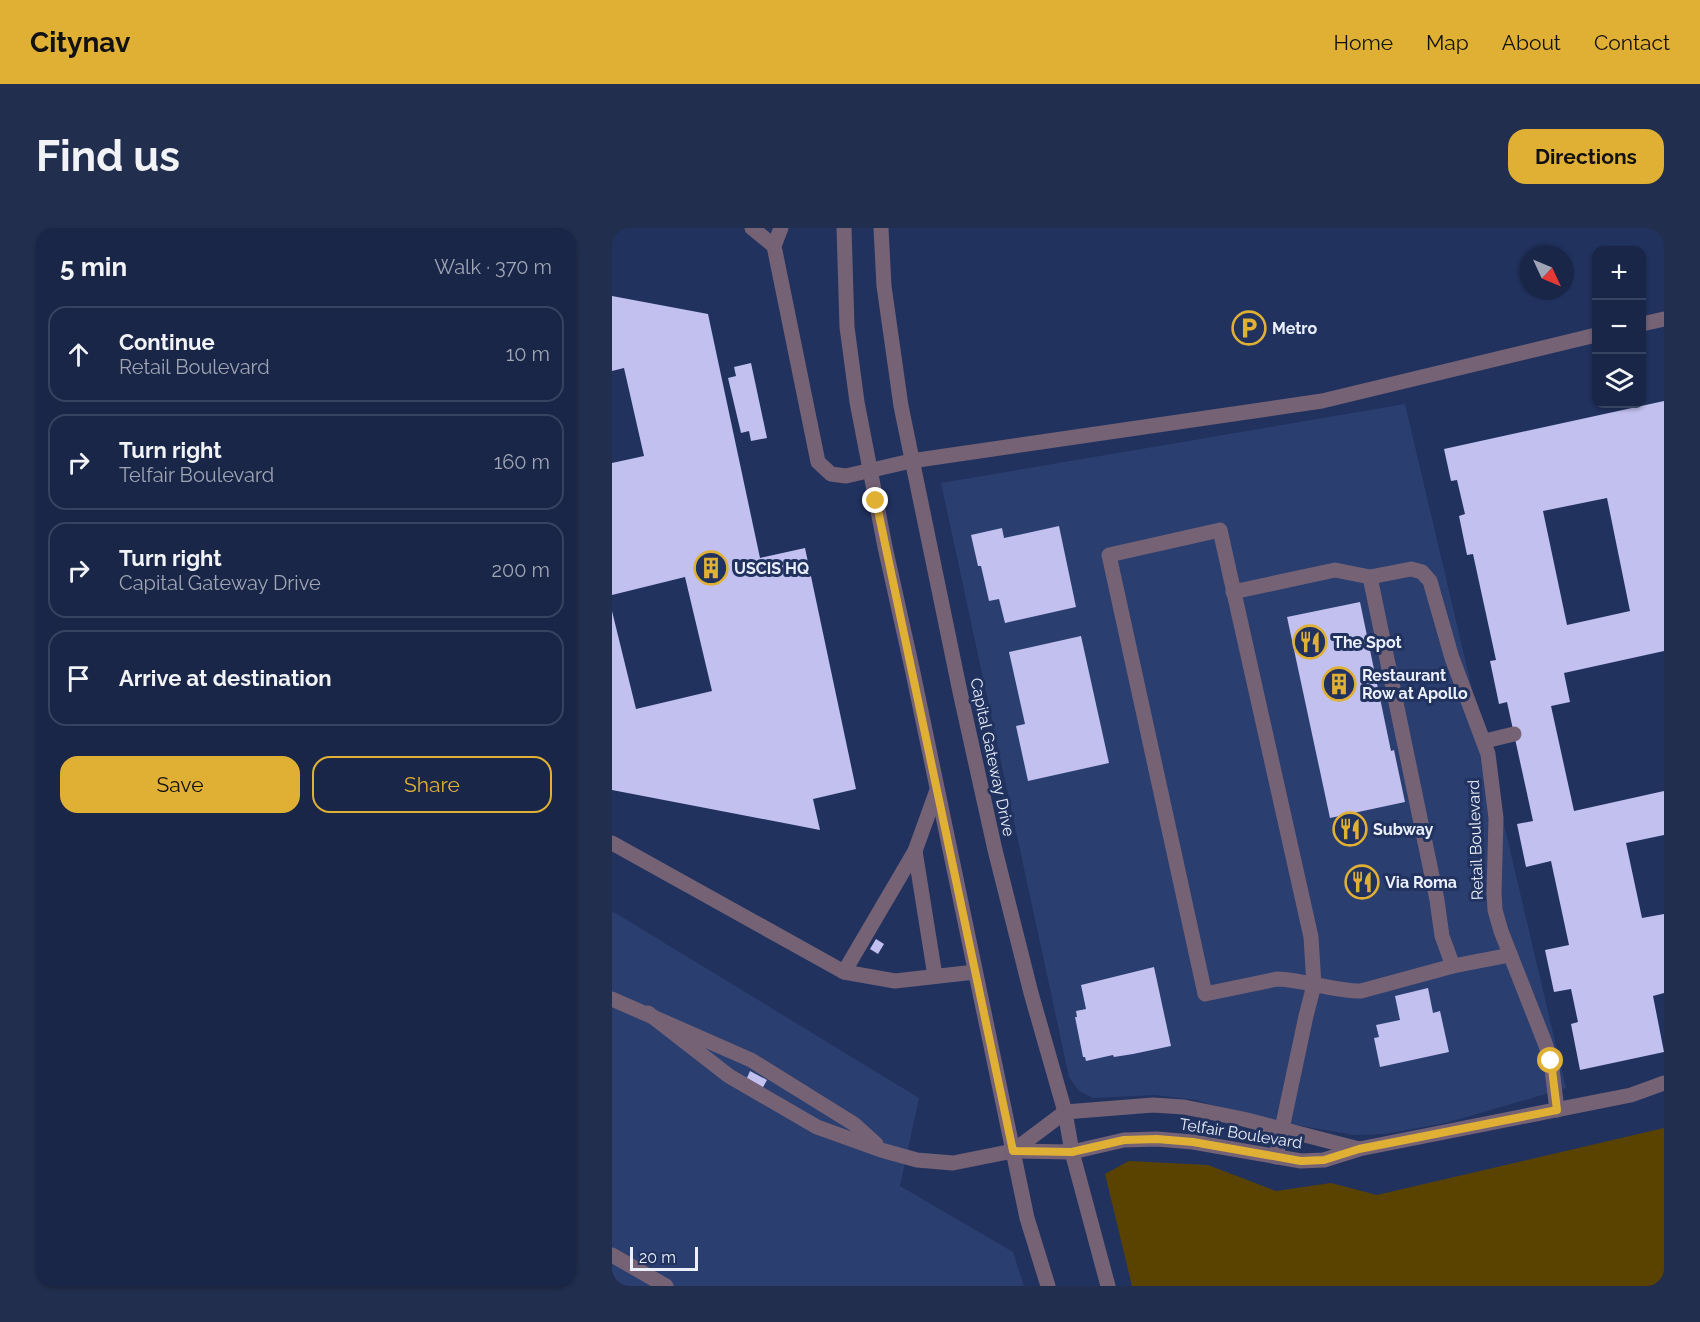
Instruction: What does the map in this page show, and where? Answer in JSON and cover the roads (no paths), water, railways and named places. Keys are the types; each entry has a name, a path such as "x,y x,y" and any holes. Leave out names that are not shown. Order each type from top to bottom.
{"street":[{"path":"752,228 774,246"},
{"path":"781,228 774,246 818,462 831,474 846,476 911,460 1322,401 1592,336"},
{"path":"844,228 847,327 857,402 885,547 1027,1218 1048,1286"},
{"name":"Capital Gateway Drive","path":"881,228 884,286 911,460 995,850 1031,993 1065,1112 1072,1152 1108,1286"},
{"path":"1646,323 1664,319"},
{"path":"1276,1156 1314,985 1311,937 1220,530 1108,555 1205,994 1277,979 1314,985 1346,991 1361,991 1453,966 1510,955"},
{"path":"1233,592 1335,570 1371,577 1437,900 1442,936 1453,966"},
{"name":"Retail Boulevard","path":"1371,577 1402,570 1422,572 1434,590 1452,658 1485,741 1495,807 1495,910 1551,1061 1557,1110"},
{"path":"1485,741 1514,734"},
{"path":"844,972 915,851 937,790"},
{"path":"612,843 844,972 895,981 975,972"},
{"path":"915,851 935,976"},
{"path":"612,999 751,1060 854,1124 881,1150"},
{"path":"648,1013 729,1076 818,1127 881,1150 917,1160 953,1163 1013,1151 1065,1112"},
{"name":"Telfair Boulevard","path":"1013,1151 1072,1152 1124,1140 1157,1139 1193,1142 1301,1161 1317,1161 1359,1149 1631,1095 1664,1083"},
{"name":"Telfair Boulevard","path":"1631,1095 1664,1094"},
{"name":"Telfair Boulevard","path":"1065,1112 1153,1105 1184,1107 1359,1149"},
{"path":"612,1255 666,1286"}],"place":[{"name":"Metro","path":"1249,328"},
{"name":"USCIS HQ","path":"711,568"},
{"name":"The Spot","path":"1310,642"},
{"name":"Restaurant Row at Apollo","path":"1339,684"},
{"name":"Subway","path":"1350,829"},
{"name":"Via Roma","path":"1362,882"}]}
